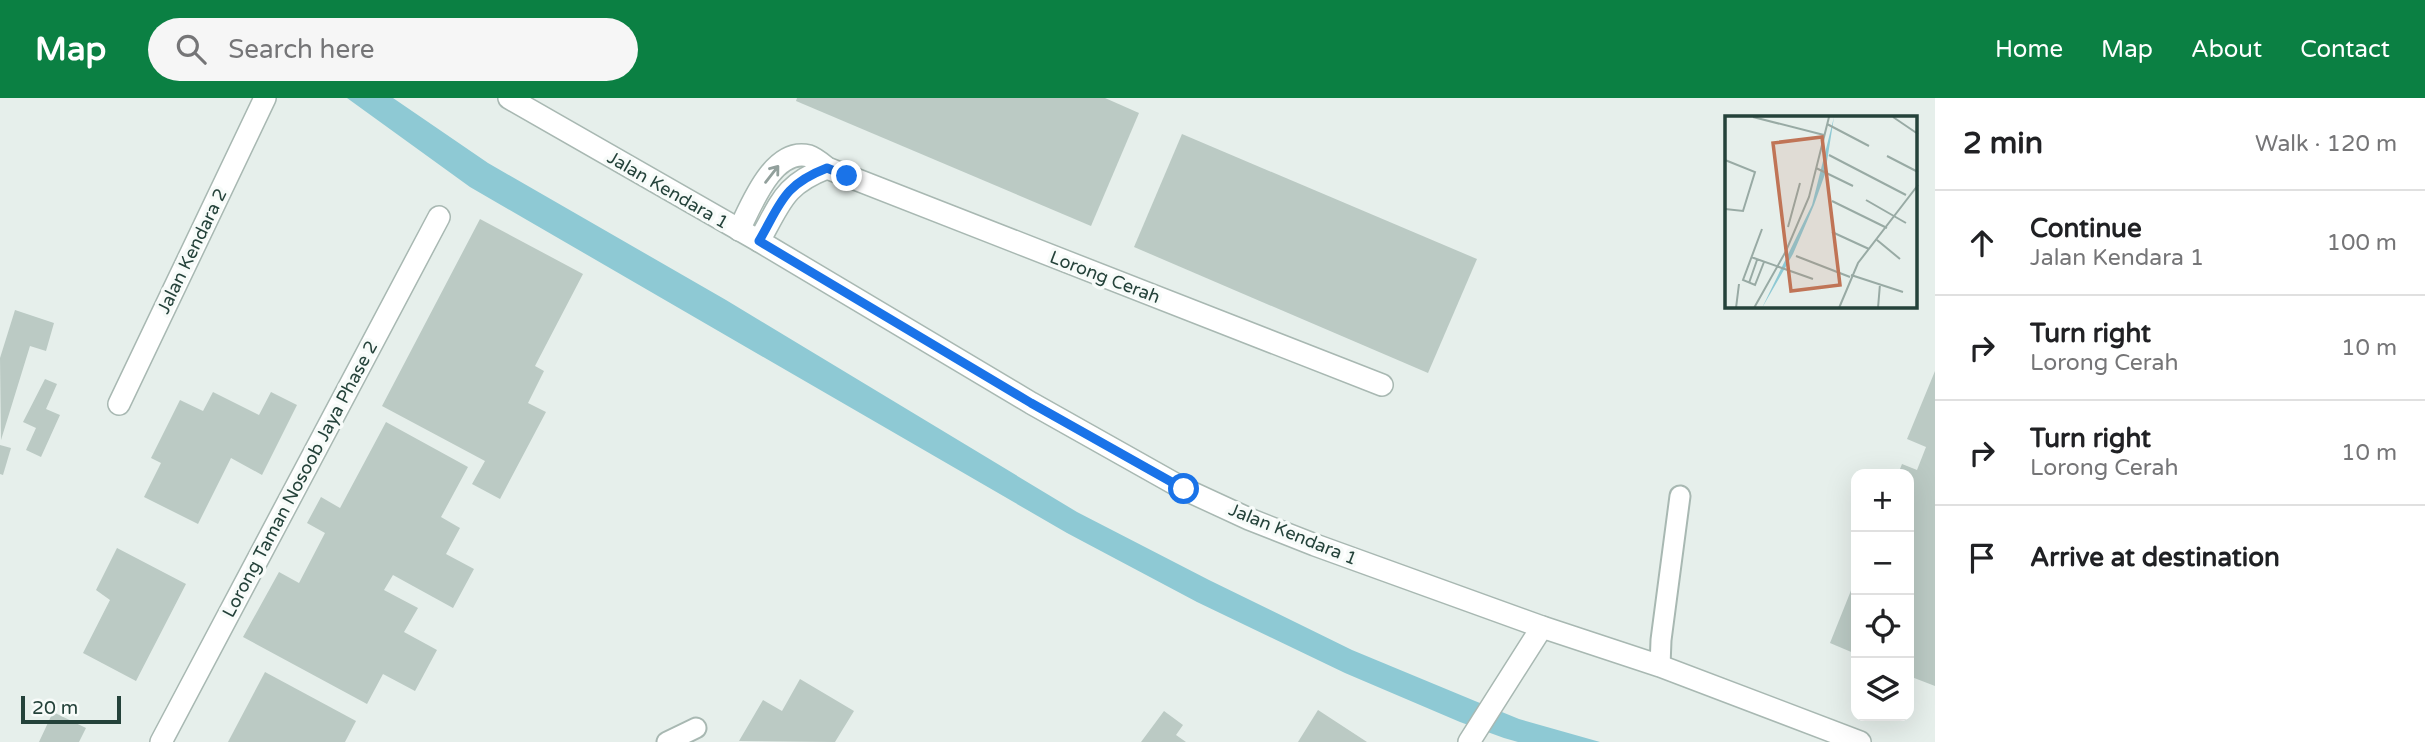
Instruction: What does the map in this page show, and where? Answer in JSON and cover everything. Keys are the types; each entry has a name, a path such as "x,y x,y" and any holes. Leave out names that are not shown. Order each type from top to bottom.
{"street":[{"name":"Jalan Kendara 2","path":"119,404 265,98"},
{"name":"Jalan Kendara 1","path":"509,98 759,241 1031,403 1184,489 1314,545 1660,666 1860,742"},
{"name":"Lorong Cerah","path":"739,230 775,167 786,159 799,155 811,156 827,168 1382,385"},
{"path":"759,241 789,190 799,180 827,168"},
{"name":"Lorong Taman Nosoob Jaya Phase 2","path":"161,742 439,217"},
{"path":"1472,738 1542,626"}],"lane":[{"path":"1660,666 1680,496"},
{"path":"667,742 696,728"}],"water":[{"path":"347,98 393,98 488,163 726,300 1077,512 1209,580 1352,650 1475,701 1519,719 1600,742 1518,742 1504,738 1345,673 1197,602 1067,533 470,187"}],"building":[{"path":"797,98 1105,98 1139,113 1091,226 796,101"},
{"path":"1182,134 1477,259 1428,373 1134,247"},
{"path":"480,219 583,274 535,366 544,371 528,403 546,412 500,499 472,484 485,461 382,406"},
{"path":"15,310 54,323 46,351 30,346 1,440 0,358"},
{"path":"1935,371 1935,686 1914,678 1914,469 1900,469 1902,464 1917,470 1926,447 1907,439"},
{"path":"45,379 57,384 46,409 60,415 41,457 26,450 36,428 23,422"},
{"path":"213,392 259,415 271,392 297,405 262,475 231,458 198,524 144,497 161,463 151,458 180,400 203,411"},
{"path":"386,422 468,467 441,517 460,528 446,554 474,569 453,608 393,575 384,590 418,608 404,632 437,650 415,691 383,674 367,704 243,637 279,572 299,583 325,533 307,523 321,497 340,508"},
{"path":"0,445 11,448 3,475 0,474"},
{"path":"117,548 186,584 136,681 83,653 110,600 96,590"},
{"path":"1851,590 1851,652 1830,643"},
{"path":"265,672 356,721 345,742 228,742"},
{"path":"800,679 854,711 835,742 739,741 763,700 782,711"},
{"path":"1318,710 1367,742 1298,742"},
{"path":"1164,711 1183,725 1176,735 1186,742 1141,742"},
{"path":"53,712 86,728 79,742 39,742"}],"route":[{"path":"847,176 827,168 799,180 789,190 759,241 1031,403 1184,489"}]}
